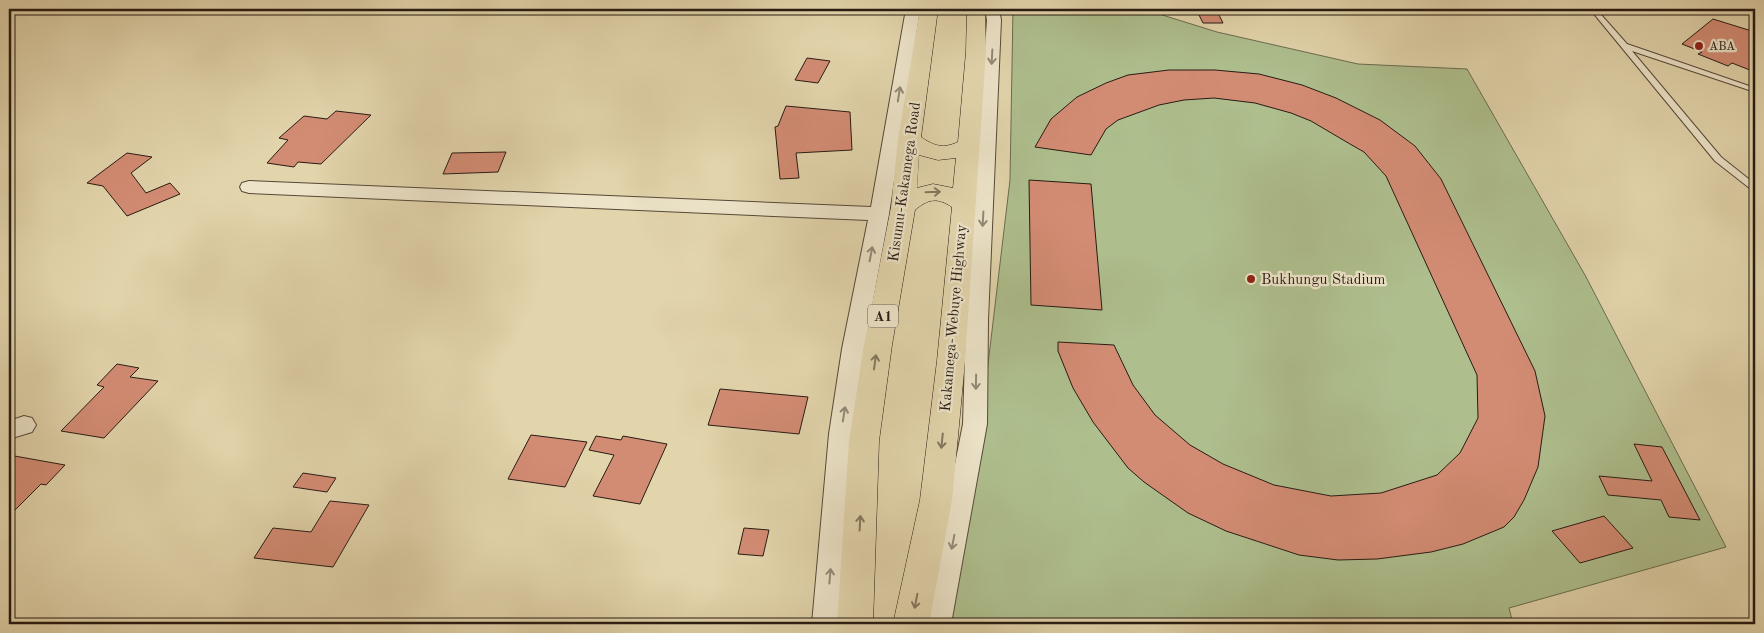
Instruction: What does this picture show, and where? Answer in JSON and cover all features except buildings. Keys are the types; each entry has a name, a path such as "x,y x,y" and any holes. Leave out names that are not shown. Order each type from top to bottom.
{"highway":[{"name":"Kisumu-Kakamega Road","path":"855,624 864,441 878,345 891,210 909,139 929,9"},
{"name":"Kakamega-Webuye Highway","path":"911,624 936,500 951,361 963,204 970,146 976,52 976,9"},
{"path":"909,139 921,148 937,154 947,155 970,146"},
{"path":"891,210 931,191 944,192 963,204"}],"street":[{"path":"826,624 840,434 853,349 891,210 913,9"},
{"path":"937,624 975,424 977,320 994,20 992,9"},
{"path":"249,187 891,210"}],"lane":[{"path":"1593,9 1718,159 1755,188"},
{"path":"1624,46 1755,90"}],"green space":[{"name":"Bukhungu Stadium","path":"1013,9 1143,9 1217,32 1358,64 1467,69 1585,275 1726,547 1509,608 1513,624 947,624 981,423 1010,180"}],"place":[{"name":"ABA","path":"1699,46"},
{"name":"Bukhungu Stadium","path":"1251,279"}]}
